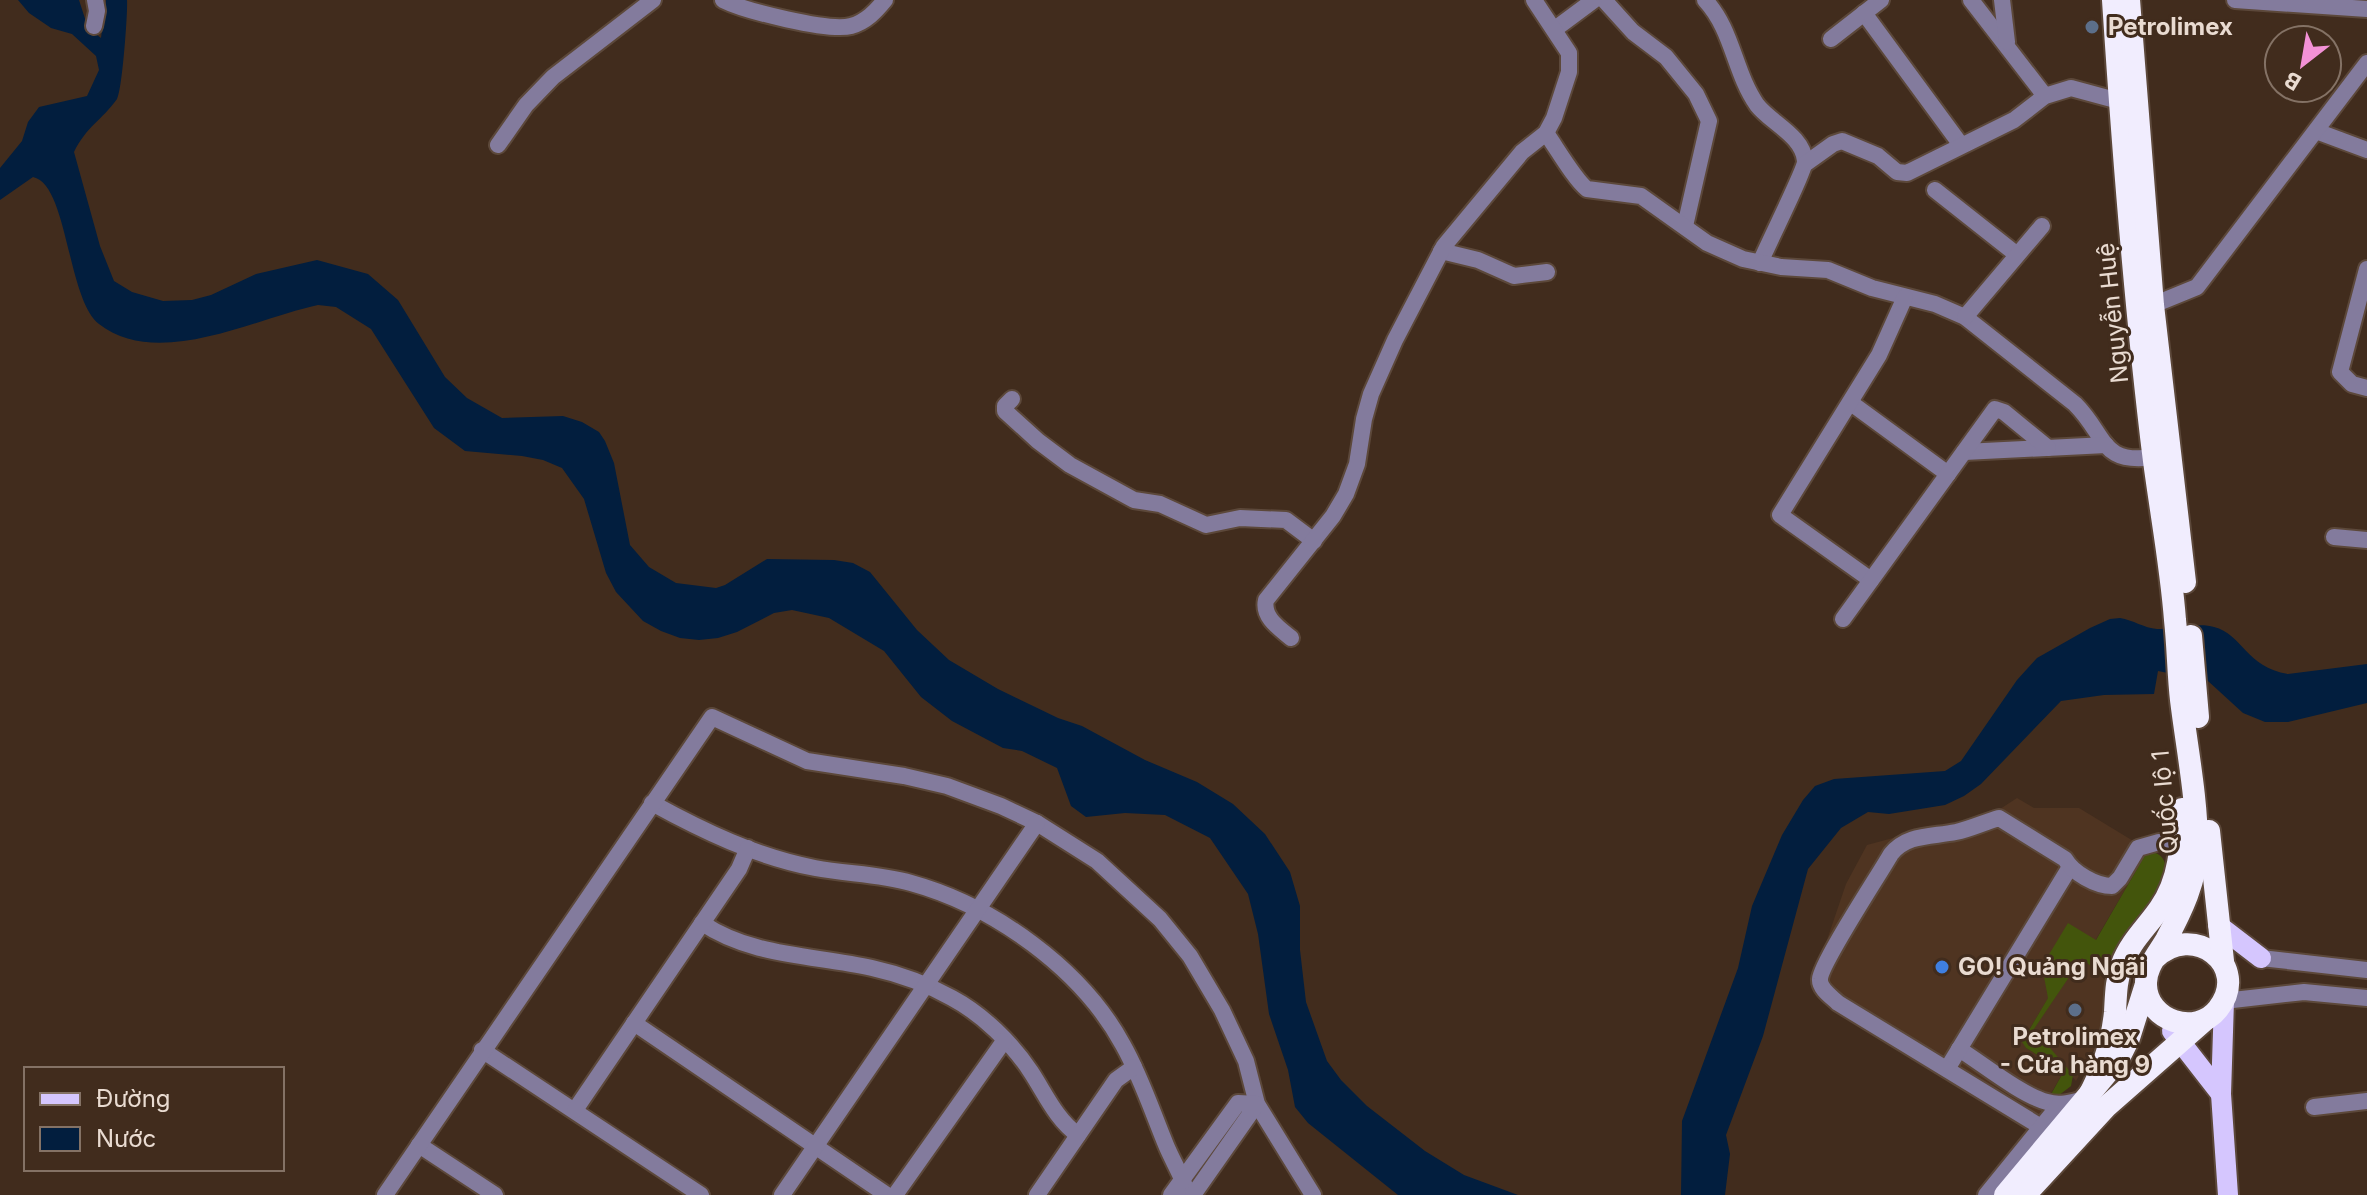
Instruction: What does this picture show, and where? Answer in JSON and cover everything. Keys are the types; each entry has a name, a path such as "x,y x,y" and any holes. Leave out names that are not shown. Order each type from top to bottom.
{"highway":[{"name":"Nguyễn Huệ","path":"2113,0 2119,101 2182,618"},
{"name":"Nguyễn Huệ","path":"2129,0 2154,457 2182,618"},
{"path":"2182,618 2187,680"},
{"name":"Quốc lộ 1","path":"2154,959 2174,923 2194,874 2197,849 2190,776 2187,680"},
{"name":"Quốc lộ 1","path":"2187,680 2223,961"},
{"path":"2087,1099 2108,1049 2122,964 2131,945 2167,898 2175,876 2181,845 2182,804 2190,776"},
{"path":"2005,1195 2087,1099 2124,1049 2154,959 2163,950 2188,943 2201,946 2223,961 2227,988 2224,1001 2216,1012 2106,1107 2025,1195"},
{"path":"2146,984 2155,1009 2166,1018 2192,1024 2205,1020"}],"main road":[{"path":"2218,925 2261,958"},
{"path":"2223,961 2261,958"},
{"path":"2224,1001 2221,1094 2228,1195"},
{"path":"2155,1009 2221,1094"}],"street":[{"path":"94,26 97,11 95,0"},
{"path":"498,145 526,105 553,77 653,0"},
{"path":"723,0 763,14 840,28 864,21 885,0"},
{"path":"1291,638 1267,614 1264,609 1266,600 1333,516 1346,494 1357,464 1371,394 1395,340 1441,251 1522,152 1546,133 1554,118 1570,63 1569,53 1534,0"},
{"path":"1555,29 1594,0"},
{"path":"1604,0 1633,32 1666,57 1696,94 1709,121 1685,226"},
{"path":"1705,0 1720,19 1734,49 1740,73 1757,104 1792,138 1805,164"},
{"path":"1831,39 1881,0"},
{"path":"1971,0 2045,96"},
{"path":"2002,0 2007,44"},
{"path":"2235,0 2367,9"},
{"path":"1864,13 1961,145"},
{"path":"2146,306 2197,287 2367,63"},
{"path":"1760,263 1805,164 1833,144 1849,141 1882,158 1897,172 1907,173 2014,120 2045,96 2071,88 2119,101"},
{"path":"2316,131 2367,150"},
{"path":"1546,133 1580,184 1587,189 1641,196 1707,243 1743,259 1781,267 1828,270 1872,288 1935,304 1965,317 2062,392 2089,418 2106,445 2118,457 2131,461 2154,457"},
{"path":"1935,190 2016,254"},
{"path":"1965,317 2042,226"},
{"path":"1441,251 1478,260 1514,276 1547,272"},
{"path":"2367,269 2362,307 2340,372 2352,384 2367,388"},
{"path":"1871,580 1780,515 1851,403 1888,338 1905,297"},
{"path":"1012,399 1005,406 1005,411 1029,434 1087,476 1134,500 1160,504 1206,525 1240,518 1286,520 1314,541"},
{"path":"1851,403 1948,474"},
{"path":"1843,619 1995,409 2004,412 2048,448"},
{"path":"1964,452 2106,445"},
{"path":"2334,537 2367,540"},
{"path":"385,1195 712,717 807,761 947,786 1037,823 1097,861 1160,919 1190,956 1222,1010 1246,1061 1257,1104 1313,1195"},
{"path":"652,803 748,848 814,868 911,883 977,910 1022,936 1089,995 1122,1042 1188,1189"},
{"path":"2087,1099 2060,1104 2033,1096 1838,1003 1822,988 1820,979 1891,854 1899,844 1912,838 1959,832 1999,818 2065,859 2070,867 2104,886 2112,886 2120,878 2138,848 2159,842 2181,845"},
{"path":"782,1195 1037,823"},
{"path":"575,1110 739,869 748,848"},
{"path":"1953,1059 2070,867"},
{"path":"702,923 722,936 765,949 904,976 953,998 988,1023 1029,1069 1062,1123 1078,1135"},
{"path":"2261,958 2367,970"},
{"path":"2224,1001 2304,992 2367,998"},
{"path":"634,1023 887,1195"},
{"path":"895,1195 1004,1041"},
{"path":"482,1050 701,1195"},
{"path":"1953,1059 2044,1122"},
{"path":"1037,1195 1116,1080 1134,1067"},
{"path":"2314,1107 2367,1101"},
{"path":"1171,1195 1188,1189 1257,1104"},
{"path":"1986,1195 2060,1104"},
{"path":"419,1145 495,1195"}],"shaded area":[{"name":"GO! Quảng Ngãi","path":"2017,798 2034,808 2079,808 2148,850 2088,953 2079,947 2023,1040 2026,1048 2064,1071 2050,1095 2054,1099 2033,1126 1822,998 1813,989 1846,884 1867,845 1904,835 1934,832 1994,813"},
{"name":"Petrolimex - Cửa hàng 9","path":"2082,957 2107,982 2099,1040 2076,1081 2033,1030"}],"green space":[{"path":"2148,850 2162,858 2165,882 2100,975 2082,958 2034,1029 2073,1075 2071,1086 2054,1099 2050,1096 2064,1071 2026,1048 2022,1042 2048,998 2042,966 2068,923 2096,940"}],"water":[{"path":"18,0 79,0 88,28 101,38 106,0 127,0 123,68 117,99 74,152 100,246 114,281 132,292 163,301 192,300 211,295 256,274 317,260 368,274 398,300 445,377 467,398 502,418 563,416 599,432 614,463 630,545 649,567 676,583 716,588 767,559 853,563 870,572 917,630 949,660 998,689 1197,782 1233,804 1265,834 1290,872 1300,906 1300,950 1306,1002 1327,1061 1367,1106 1425,1151 1464,1175 1518,1195 1398,1195 1308,1123 1295,1107 1288,1070 1269,1014 1258,934 1248,894 1210,838 1165,815 1125,813 1086,817 1071,806 1057,768 1022,751 1003,748 952,721 921,697 884,651 829,618 792,610 774,613 737,632 699,640 680,638 643,621 616,592 606,573 584,499 562,468 522,456 465,451 434,428 371,329 336,307 318,305 206,337 177,342 149,342 123,337 99,324 88,311 80,291 61,220 45,184 33,177 0,200 0,168 22,141 28,122 39,107 87,96 99,70 96,56 72,34 51,28 29,13"},
{"path":"2120,618 2157,629 2200,625 2214,627 2231,636 2263,665 2288,674 2367,664 2367,703 2288,722 2265,722 2243,713 2208,681 2158,671 2154,694 2104,695 2061,701 1981,784 1964,796 1945,805 1889,814 1868,812 1841,828 1808,869 1763,1036 1726,1135 1730,1154 1725,1195 1681,1195 1682,1121 1738,968 1752,906 1782,835 1803,800 1815,786 1834,779 1945,771 1961,761 2017,680 2037,658 2090,628"}],"place":[{"name":"Petrolimex","path":"2092,27"},
{"name":"GO! Quảng Ngãi","path":"1942,967"},
{"name":"Petrolimex - Cửa hàng 9","path":"2075,1010"}]}
